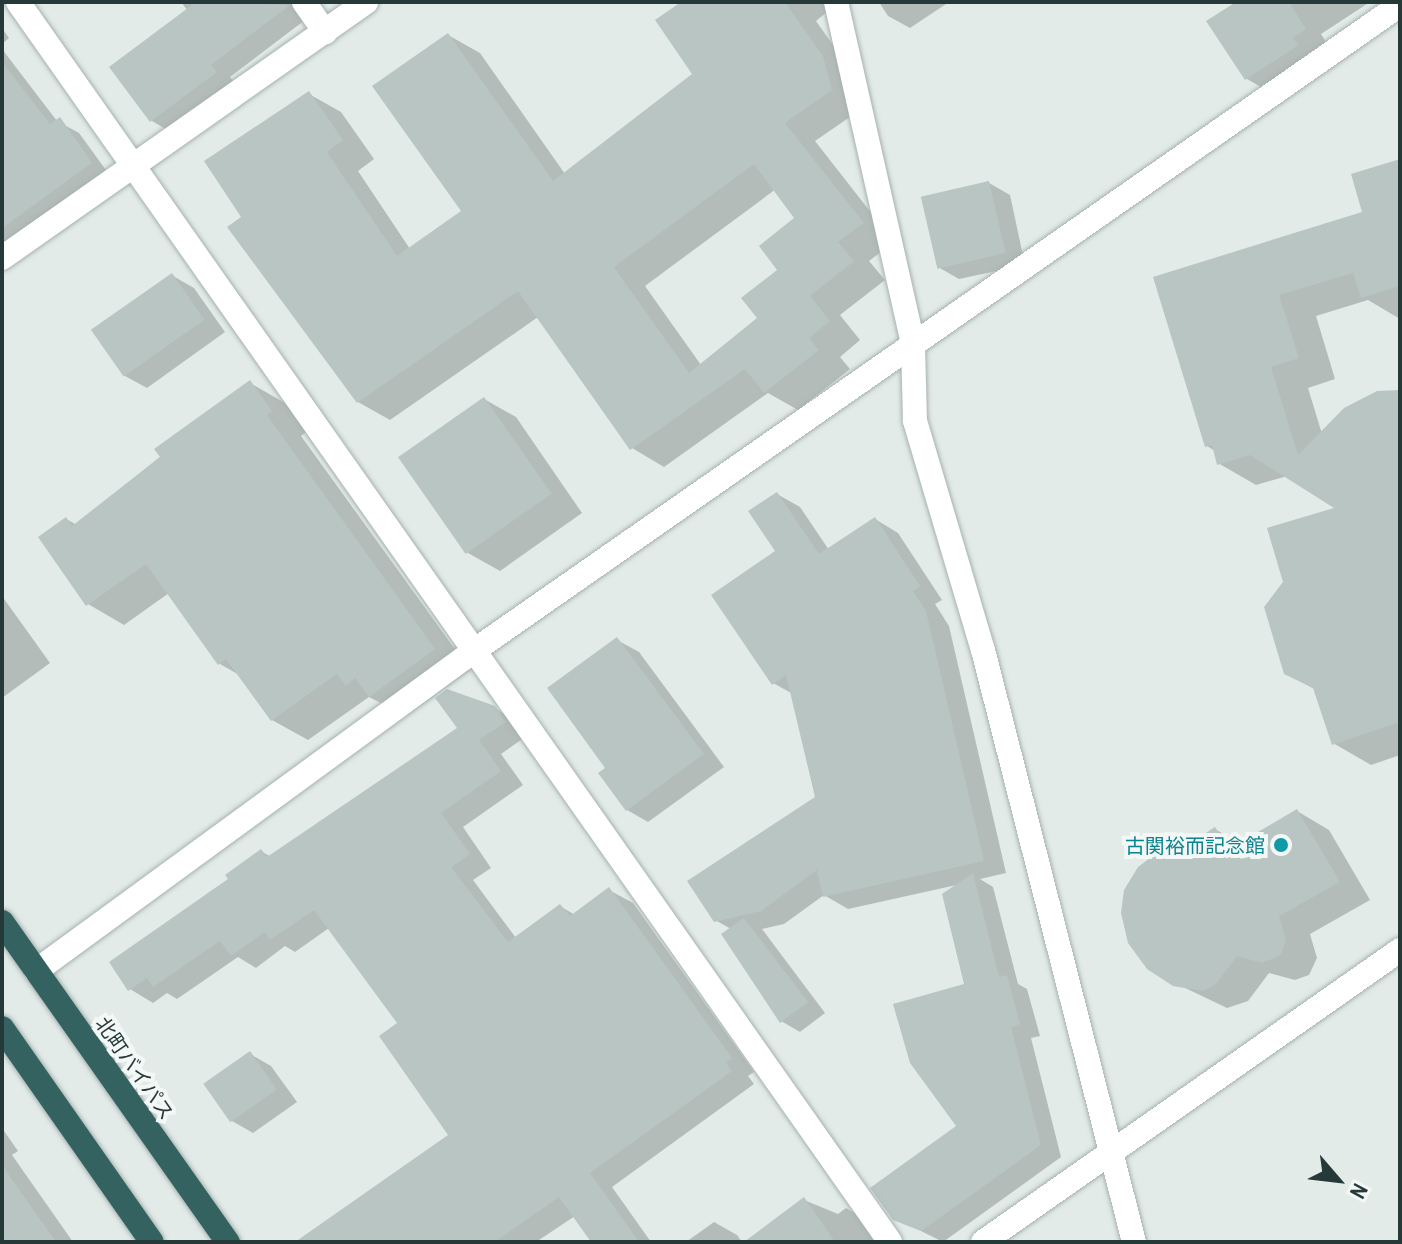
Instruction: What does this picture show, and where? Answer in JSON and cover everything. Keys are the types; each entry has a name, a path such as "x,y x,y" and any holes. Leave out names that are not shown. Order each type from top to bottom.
{"highway":[{"name":"北町バイパス","path":"2,922 228,1242"},
{"path":"2,1028 152,1242"}],"street":[{"path":"18,2 890,1242"},
{"path":"304,2 325,32"},
{"path":"2,258 136,168 366,2"},
{"path":"836,2 913,345 915,421 983,650 1109,1156 1134,1242"},
{"path":"36,971 475,650 1400,5"},
{"path":"983,1242 1400,950"}],"building":[{"path":"196,2 290,5 211,65 217,72 150,122 109,67"},
{"path":"681,2 785,2 823,56 832,90 785,123 864,223 838,242 854,261 810,296 830,321 809,338 819,350 764,393 745,369 630,450 518,291 357,403 227,227 241,217 204,161 309,91 343,140 327,152 397,256 461,211 372,86 448,33 553,181 692,74 655,20","holes":["754,164 794,218 759,246 777,270 741,298 757,318 689,373 614,267"]},
{"path":"1236,2 1289,2 1306,29 1293,38 1299,45 1245,80 1206,21"},
{"path":"2,62 50,124 60,117 92,163 2,228"},
{"path":"1400,159 1400,286 1361,298 1353,273 1279,295 1299,358 1271,367 1298,455 1344,408 1377,391 1400,390 1400,722 1332,745 1313,688 1284,674 1264,607 1283,582 1267,528 1334,508 1250,455 1217,465 1212,445 1205,447 1153,277 1362,212 1351,174"},
{"path":"989,181 1006,253 937,269 921,197"},
{"path":"172,273 205,320 124,376 91,330"},
{"path":"250,380 272,411 267,415 435,649 369,697 355,678 346,686 337,674 271,721 226,659 218,665 146,564 86,606 38,537 66,517 72,526 160,457 154,449"},
{"path":"484,397 552,494 466,554 398,457"},
{"path":"777,492 819,554 875,517 920,586 913,591 926,611 984,861 823,897 817,870 761,911 714,922 687,881 815,797 786,675 772,685 711,595 775,551 748,511"},
{"path":"617,637 704,754 626,811 598,773 605,768 547,688"},
{"path":"447,689 495,706 506,722 479,740 501,771 441,813 470,854 451,867 508,942 560,904 570,916 609,887 732,1058 726,1062 732,1071 590,1173 639,1242 591,1242 559,1197 495,1242 295,1242 448,1135 379,1036 397,1023 314,910 270,940 265,932 231,956 220,941 153,987 147,978 128,991 109,962 228,879 225,875 261,849 267,857 457,728 435,698"},
{"path":"1297,809 1340,882 1279,916 1286,940 1281,955 1262,963 1237,956 1216,984 1203,991 1173,986 1147,969 1128,943 1121,913 1124,890 1138,867 1158,852 1187,845 1215,827 1229,849"},
{"path":"973,873 999,977 1007,975 1020,1024 1011,1027 1041,1145 921,1231 893,1220 870,1188 956,1126 910,1063 893,1004 964,984 942,894"},
{"path":"744,918 808,1002 780,1023 721,934"},
{"path":"250,1051 277,1090 230,1122 203,1084"},
{"path":"2,1165 56,1242 2,1242"},
{"path":"804,1197 835,1242 744,1242"}],"place":[{"name":"古関裕而記念館","path":"1281,845"}]}
